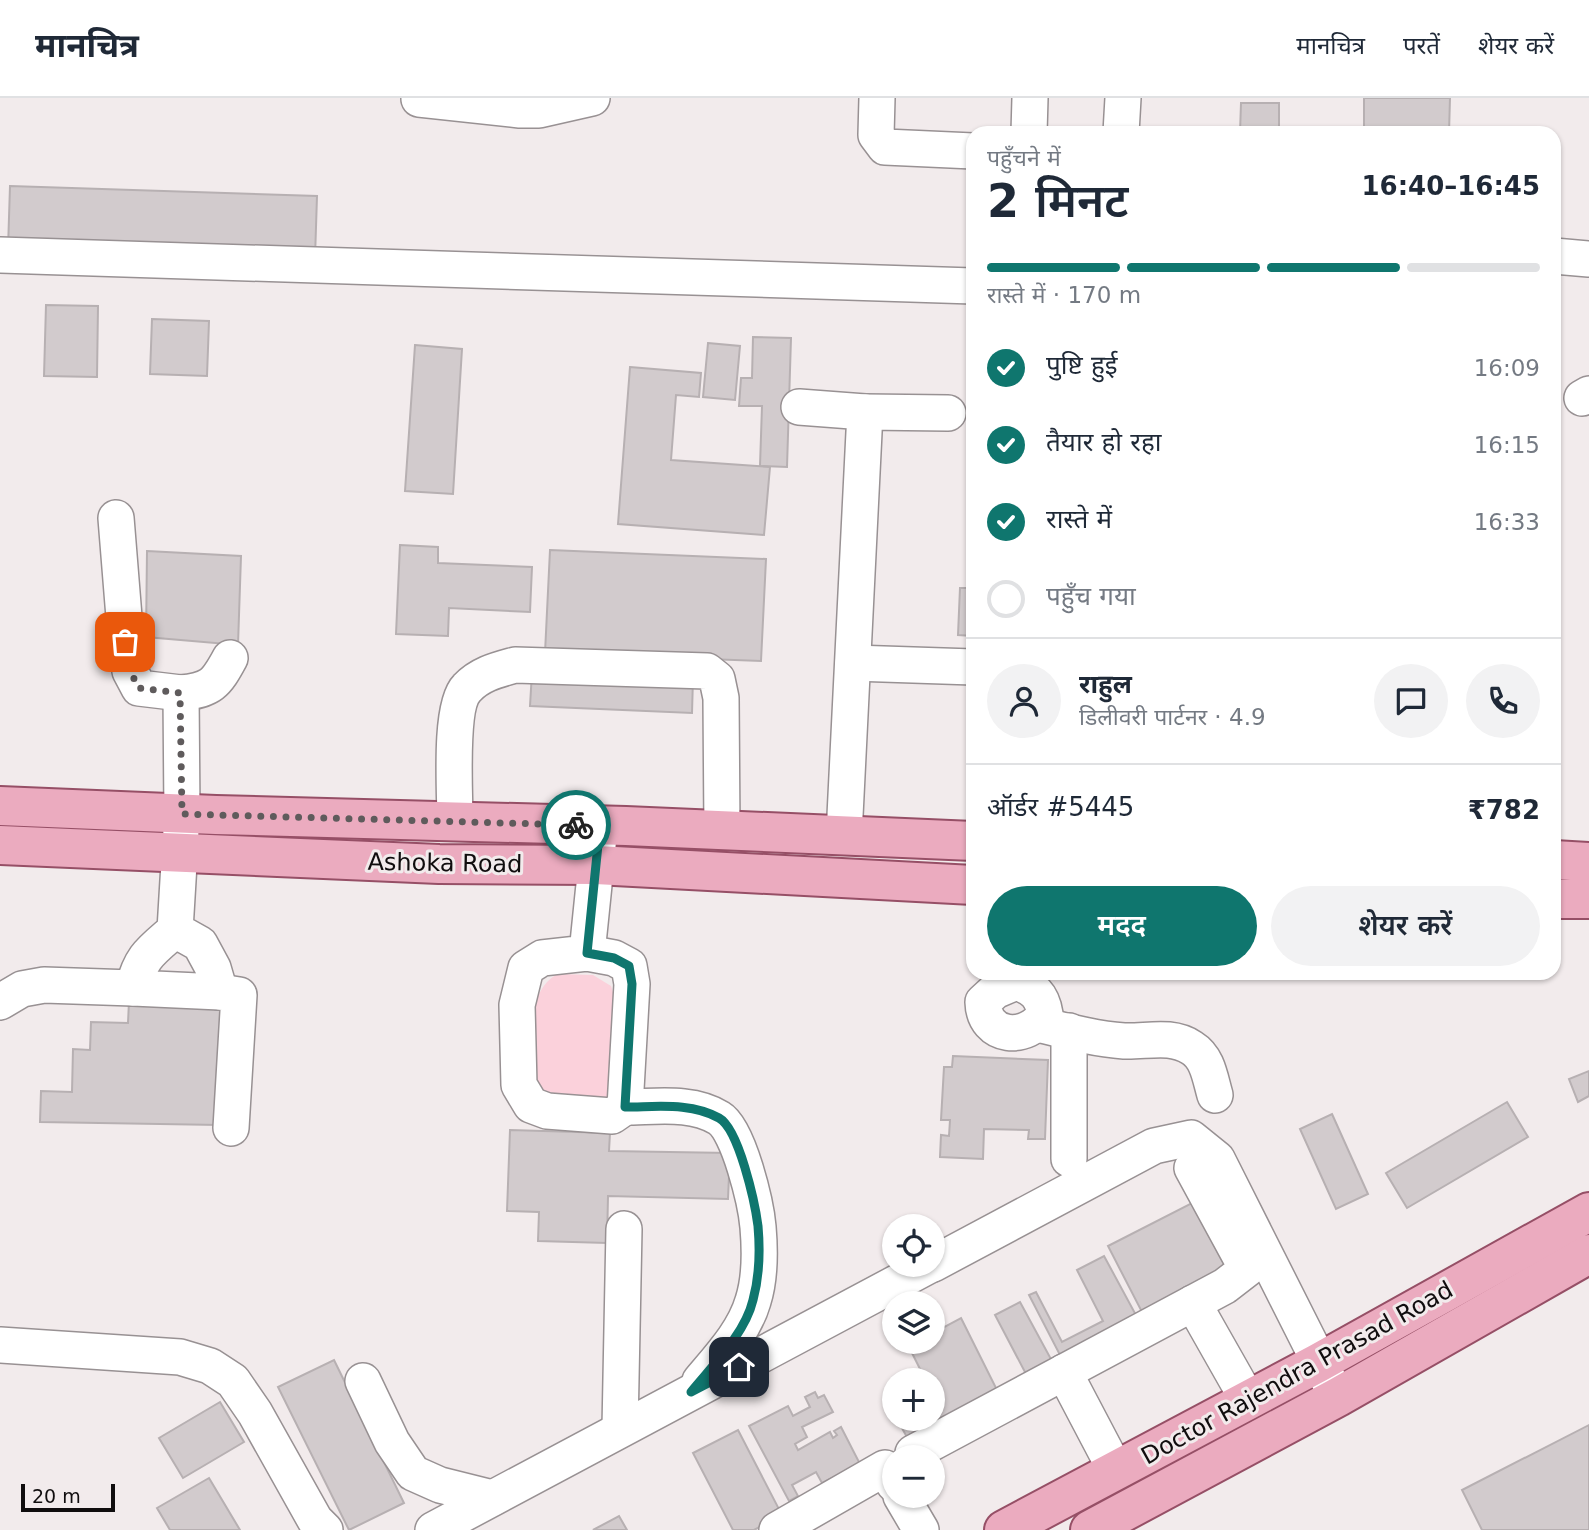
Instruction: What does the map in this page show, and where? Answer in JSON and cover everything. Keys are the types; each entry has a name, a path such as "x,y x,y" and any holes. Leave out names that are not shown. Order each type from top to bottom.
{"main road":[{"name":"Ashoka Road","path":"0,806 182,814 600,825 966,841"},
{"name":"Ashoka Road","path":"0,845 439,864 596,865 966,885"},
{"path":"1561,860 1589,862"},
{"path":"1561,899 1589,899"},
{"name":"Doctor Rajendra Prasad Road","path":"1004,1530 1318,1363 1589,1212"},
{"name":"Doctor Rajendra Prasad Road","path":"1090,1530 1338,1397 1589,1254"}],"street":[{"path":"419,99 539,110 592,98"},
{"path":"877,98 876,135 885,147 966,151"},
{"path":"1029,126 1030,98"},
{"path":"1121,126 1123,98"},
{"path":"0,255 966,286"},
{"path":"1561,257 1589,260"},
{"path":"799,407 865,412 948,412"},
{"path":"844,836 865,412"},
{"path":"116,518 125,642 130,671 139,688 180,693 202,691 218,680 230,658"},
{"path":"853,663 966,667"},
{"path":"455,821 456,709 465,689 487,672 515,665 529,665 707,671 717,679 721,698 722,830"},
{"path":"133,988 144,959 175,930 182,814 180,693"},
{"path":"587,953 600,825"},
{"path":"175,930 200,944 214,968 220,992"},
{"path":"625,1107 632,984 629,966 614,958 587,953 542,958 526,968 517,1004 519,1085 531,1105 547,1111 612,1116 625,1107 693,1107 722,1119 736,1140 758,1226 757,1276 753,1302 733,1340 691,1392"},
{"path":"1013,980 982,1002 988,1022 1000,1031 1022,1033 1054,1028 1124,1041 1165,1038 1192,1047 1205,1061 1215,1095"},
{"path":"1019,980 1042,998 1045,1014 1054,1028 1069,1159"},
{"path":"0,1002 22,989 44,985 239,995 231,1128"},
{"path":"945,1257 1154,1146 1191,1138 1217,1159 1318,1363 1338,1397"},
{"path":"926,1445 1225,1286 1247,1269 1192,1168"},
{"path":"620,1428 624,1230"},
{"path":"433,1530 907,1277"},
{"path":"1193,1303 1248,1400"},
{"path":"0,1345 180,1357 211,1366 233,1381 255,1413 315,1520 324,1530"},
{"path":"1064,1372 1116,1471"},
{"path":"363,1381 392,1442 413,1473 440,1485 492,1498"},
{"path":"777,1530 882,1470"},
{"path":"908,1508 921,1530"}],"shaded area":[{"path":"557,974 593,975 611,986 622,1020 615,1087 605,1104 565,1113 528,1078 534,1007 539,994"}],"building":[{"path":"1364,98 1450,98 1449,126 1364,126"},
{"path":"1241,103 1279,103 1279,126 1240,126"},
{"path":"10,186 317,196 315,258 8,249"},
{"path":"46,305 98,306 97,377 44,376"},
{"path":"152,319 209,321 207,376 150,374"},
{"path":"753,337 791,338 787,467 760,466 762,406 739,406 741,378 752,378"},
{"path":"708,343 740,346 735,400 703,397"},
{"path":"415,345 462,349 453,494 405,491"},
{"path":"630,367 701,373 699,397 676,395 671,460 770,467 764,535 618,524"},
{"path":"400,545 438,547 438,563 532,567 530,612 449,608 448,636 396,634"},
{"path":"550,550 766,559 761,661 545,653"},
{"path":"147,551 241,556 238,645 146,637"},
{"path":"960,588 966,588 966,636 958,635"},
{"path":"532,672 693,678 692,713 530,706"},
{"path":"129,1001 221,1002 219,1125 40,1122 41,1091 72,1092 73,1049 90,1050 91,1022 128,1023"},
{"path":"953,1056 1048,1060 1045,1139 1028,1139 1029,1130 984,1129 983,1159 940,1157 941,1135 949,1136 950,1120 941,1120 944,1067 952,1067"},
{"path":"1589,1071 1589,1096 1578,1102 1569,1079"},
{"path":"1507,1102 1528,1137 1407,1208 1386,1173"},
{"path":"1332,1114 1368,1194 1336,1209 1300,1129"},
{"path":"510,1130 610,1133 609,1151 730,1153 728,1199 608,1196 607,1243 538,1241 539,1212 507,1211"},
{"path":"1192,1203 1227,1270 1143,1314 1108,1246"},
{"path":"1104,1256 1137,1317 1061,1357 1029,1295 1036,1292 1062,1342 1103,1321 1077,1270"},
{"path":"1020,1302 1052,1361 1026,1374 995,1315"},
{"path":"961,1318 999,1394 945,1422 945,1368 920,1368 912,1354 945,1354 945,1327"},
{"path":"334,1360 404,1503 349,1530 278,1387"},
{"path":"815,1392 818,1398 824,1395 833,1412 802,1427 807,1437 795,1444 798,1450 830,1432 833,1438 837,1435 834,1431 841,1427 860,1464 822,1483 816,1472 792,1485 798,1496 789,1501 749,1426 788,1406 793,1416 810,1407 805,1397"},
{"path":"220,1402 244,1442 183,1478 159,1438"},
{"path":"1589,1425 1589,1530 1482,1530 1462,1490"},
{"path":"738,1430 782,1515 754,1530 733,1530 693,1453"},
{"path":"904,1431 928,1431 909,1441"},
{"path":"209,1478 240,1530 170,1530 157,1508"},
{"path":"619,1516 627,1530 593,1530"}],"way so far":[{"path":"125,642 130,671 139,688 180,693 182,814 576,825"}],"route":[{"path":"576,825 600,825 587,953 614,958 629,966 632,984 625,1107 693,1107 722,1119 736,1140 743,1160 758,1226 757,1276 753,1302 733,1340 691,1392 739,1367"}]}
